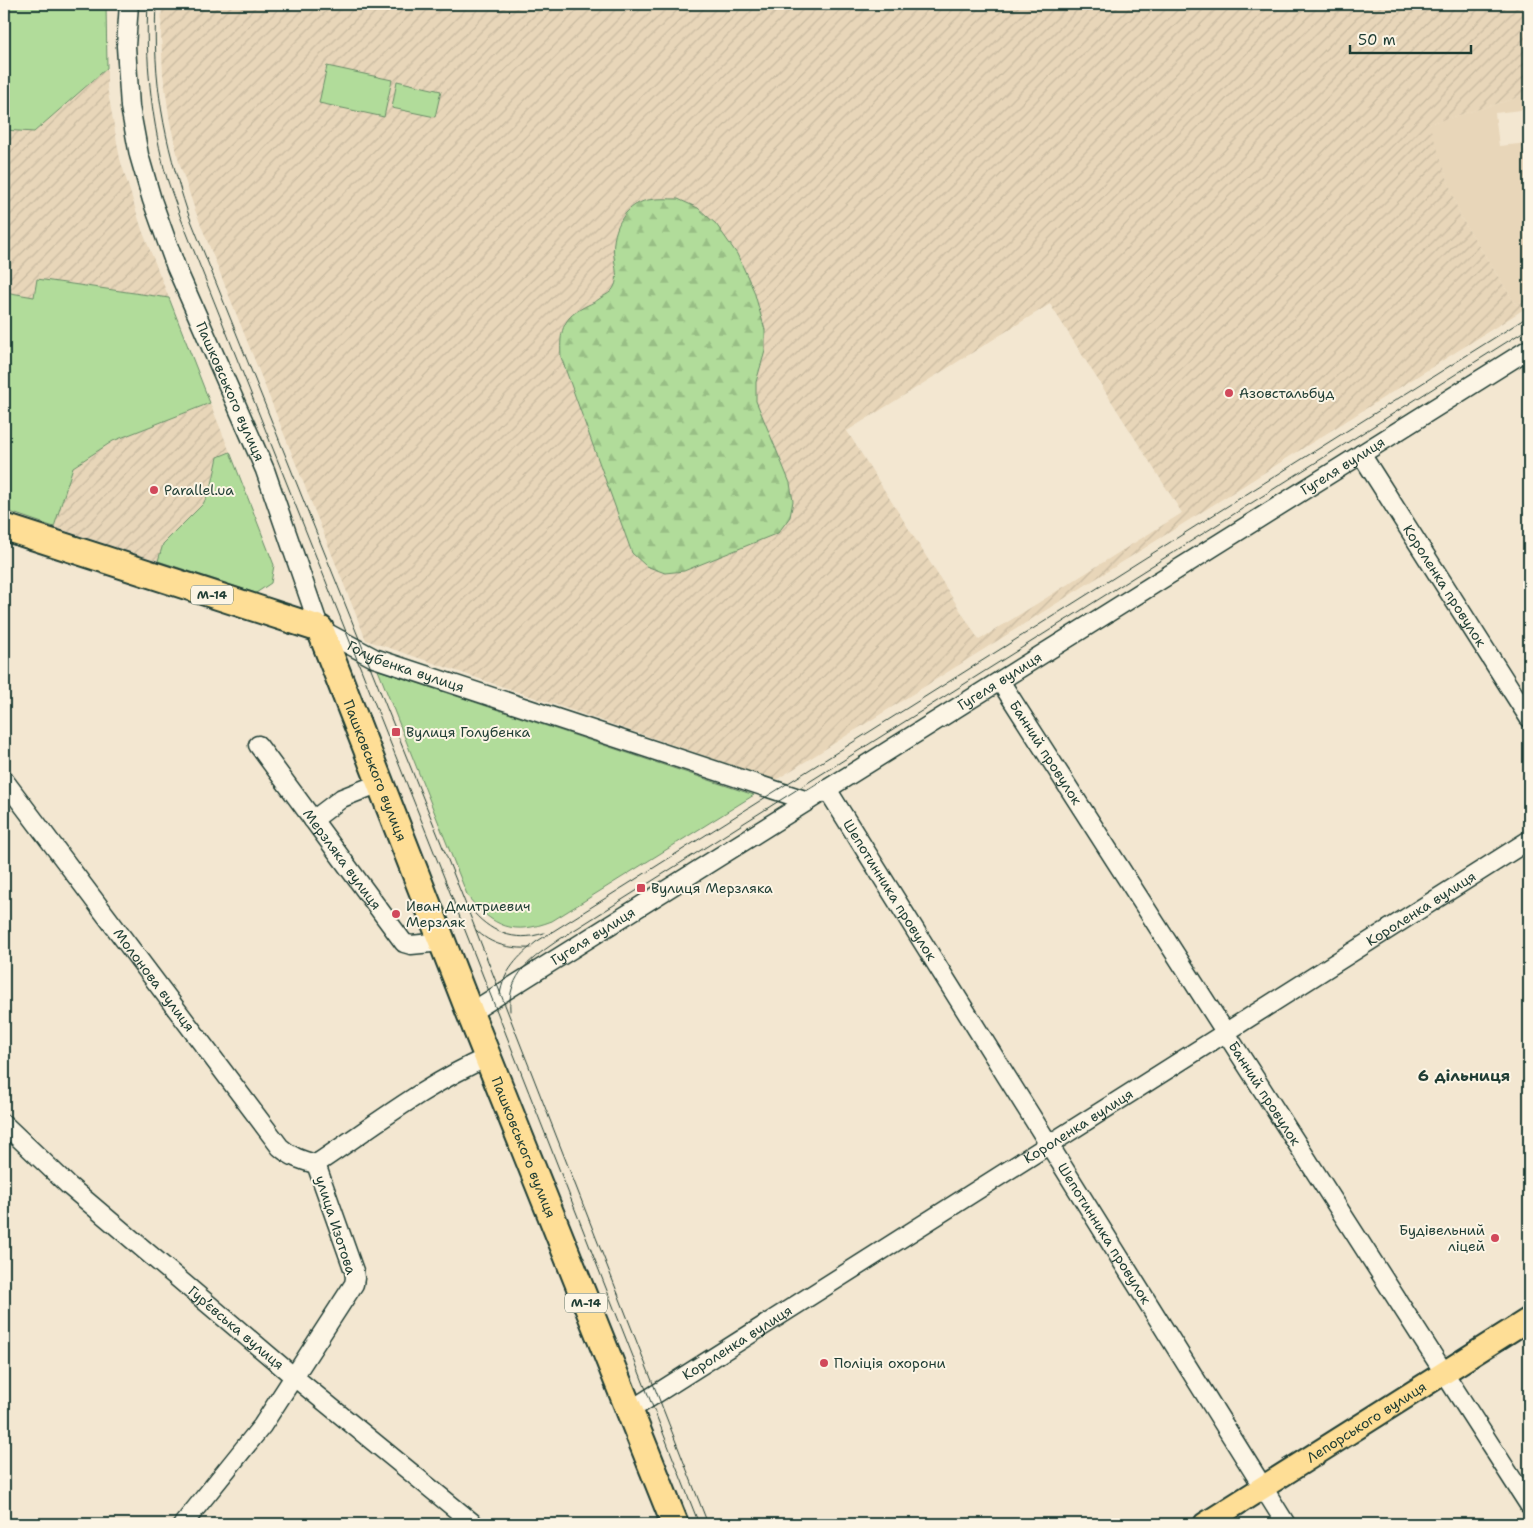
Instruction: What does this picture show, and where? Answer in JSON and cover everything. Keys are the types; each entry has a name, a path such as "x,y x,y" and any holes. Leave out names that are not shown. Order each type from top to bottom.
{"highway":[{"name":"Голубенка вулиця","path":"4,527 320,629"},
{"name":"Пашковського вулиця","path":"320,629 470,1013 675,1524"}],"main road":[{"name":"Лепорського вулиця","path":"1205,1524 1529,1319"}],"street":[{"name":"Пашковського вулиця","path":"129,4 126,46 130,107 139,155 152,200 176,267 265,470 320,629"},
{"name":"Гугеля вулиця","path":"470,1013 1529,349"},
{"name":"Короленка провулок","path":"1362,454 1529,718"},
{"name":"Голубенка вулиця","path":"320,629 374,658 808,801"},
{"name":"Банний провулок","path":"1000,681 1529,1505"},
{"name":"Мерзляка вулиця","path":"258,745 404,943 411,945 442,942"},
{"name":"Молонова вулиця","path":"4,780 280,1147 297,1160 316,1164"},
{"path":"313,820 342,798 380,783"},
{"name":"Шепотинника провулок","path":"828,789 1286,1524"},
{"name":"Короленка вулиця","path":"629,1411 1529,840"},
{"name":"улица Изотова","path":"183,1524 262,1426 354,1284 354,1271 316,1164 432,1086 488,1057"},
{"name":"Гур’євська вулиця","path":"4,1124 68,1185 293,1376 474,1524"}],"shaded area":[{"path":"162,4 1529,4 1529,91 1513,99 1429,124 1460,216 1516,305 1529,297 1529,306 776,780 366,640 195,210 179,162 170,122 163,74","holes":["1050,304 1182,513 979,640 847,431"]},
{"path":"107,68 107,87 120,159 142,230 169,298 37,279 34,297 5,293 4,295 4,130 34,132"},
{"path":"1529,91 1529,109 1495,113 1499,146 1529,143 1529,297 1516,305 1460,216 1428,124 1513,99"},
{"path":"210,403 230,452 218,457 208,497 163,544 158,561 54,527 73,467 113,441"}],"green space":[{"path":"4,4 106,4 107,68 34,132 4,130"},
{"path":"327,66 392,80 384,117 319,103"},
{"path":"397,81 441,91 435,117 392,108"},
{"path":"678,199 698,208 716,224 737,254 754,291 765,330 765,351 756,382 756,401 790,483 793,501 790,517 778,533 684,571 665,573 646,566 632,553 561,357 561,337 562,330 573,314 609,293 614,287 616,276 614,239 625,214 639,203 648,200"},
{"path":"37,279 169,298 210,403 113,441 73,467 54,527 4,510 4,295 5,292 34,297"},
{"path":"230,452 274,565 271,583 256,593 158,561 163,544 203,504 211,489 218,457"},
{"path":"378,670 754,795 552,921 526,928 505,926 487,916 468,897"}],"tram line":[{"path":"148,4 147,45 152,107 167,180 180,216 444,877 699,1524"},
{"path":"156,4 155,32 158,85 166,135 188,213 464,900 708,1524"},
{"path":"500,995 508,971 536,942 1529,316"},
{"path":"510,1011 510,998 517,977 532,960 560,939 1529,328"},
{"path":"470,908 485,923 503,933 522,937 544,933"},
{"path":"476,930 494,943 516,948 531,948"}],"place":[{"name":"Азовстальбуд","path":"1229,393"},
{"name":"Parallel.ua","path":"154,490"},
{"name":"Вулиця Голубенка","path":"396,732"},
{"name":"Вулиця Мерзляка","path":"641,888"},
{"name":"Иван Дмитриевич Мерзляк","path":"396,914"},
{"name":"Будівельний ліцей","path":"1495,1238"},
{"name":"Поліція охорони","path":"824,1363"}],"district":[{"name":"6 дільниця","path":"1464,1075"}]}
